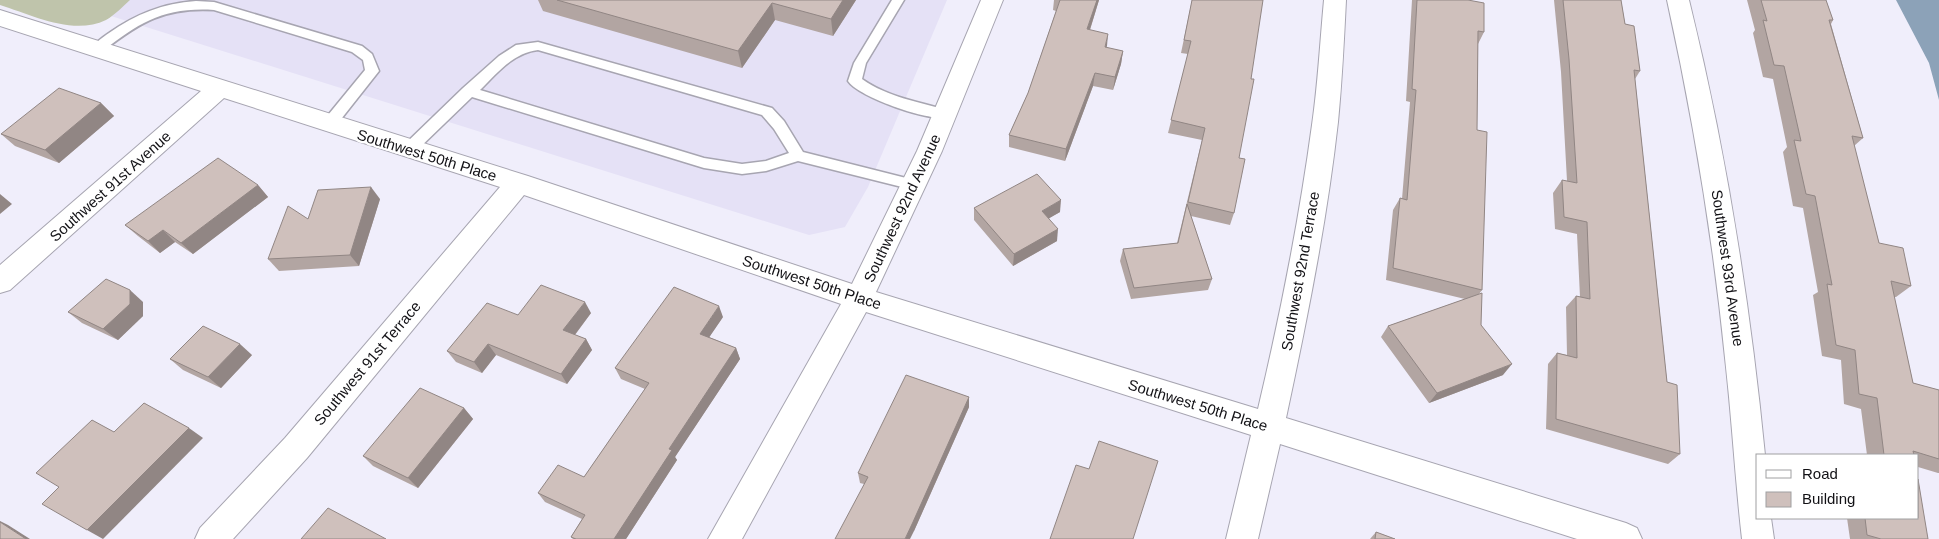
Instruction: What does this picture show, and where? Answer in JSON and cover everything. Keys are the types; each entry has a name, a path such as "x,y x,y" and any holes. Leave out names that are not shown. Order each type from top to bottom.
{"street":[{"name":"Southwest 92nd Avenue","path":"724,539 859,298 914,185 992,0"},
{"name":"Southwest 92nd Terrace","path":"1242,539 1284,360 1309,234 1325,123 1335,0"},
{"name":"Southwest 93rd Avenue","path":"1678,0 1702,101 1716,178 1740,359 1758,539"},
{"name":"Southwest 50th Place","path":"0,18 518,183 859,298 1626,539"},
{"name":"Southwest 91st Avenue","path":"0,282 219,88"},
{"name":"Southwest 91st Terrace","path":"211,539 296,448 518,183"}],"lane":[{"path":"898,0 860,63 855,82 868,91 912,107 944,114"},
{"path":"98,48 152,6 183,4 214,6 357,49 368,55 372,62 372,70 329,124"},
{"path":"410,148 504,58 521,48 538,46 767,111 779,125 798,156"},
{"path":"468,91 704,163 742,169 766,166 798,156 914,185"}],"shaded area":[{"path":"130,0 947,0 868,187 845,227 809,235 111,16"}],"green space":[{"path":"0,0 130,0 106,20 80,26 66,25 39,18 0,5"}],"water":[{"path":"1896,0 1939,0 1939,100 1929,63"}],"building":[{"path":"557,0 843,0 831,19 772,3 738,51"},
{"path":"1060,0 1097,0 1087,29 1108,34 1105,47 1123,51 1115,77 1095,73 1066,149 1009,135 1028,93"},
{"path":"1192,0 1263,0 1251,79 1254,79 1239,158 1245,159 1234,213 1188,202 1205,128 1171,120 1191,41 1184,40"},
{"path":"1417,0 1468,0 1484,3 1484,32 1478,31 1477,130 1487,132 1482,290 1393,268 1400,198 1407,200 1416,90 1412,89"},
{"path":"1563,0 1621,0 1625,24 1634,26 1640,71 1634,70 1667,382 1677,385 1680,454 1556,419 1557,353 1577,358 1576,296 1590,299 1587,222 1564,217 1562,180 1577,183"},
{"path":"1761,0 1826,0 1833,20 1829,20 1863,138 1852,136 1879,243 1903,248 1911,286 1891,281 1913,383 1939,390 1939,459 1913,451 1914,454 1884,454 1877,398 1859,394 1855,350 1836,345 1827,284 1832,285 1815,196 1806,194 1794,140 1801,141 1784,66 1774,65 1763,20 1767,21"},
{"path":"59,88 101,103 45,150 1,134"},
{"path":"218,158 258,185 181,243 163,230 148,241 125,225"},
{"path":"1037,174 1061,200 1042,211 1058,229 1014,254 974,208"},
{"path":"371,187 350,255 268,259 288,206 308,219 318,190"},
{"path":"1187,204 1212,279 1134,288 1123,249 1178,243"},
{"path":"106,279 130,290 130,304 103,329 68,312"},
{"path":"541,285 585,302 563,330 586,339 561,374 488,344 474,362 447,351 487,303 518,315"},
{"path":"674,287 719,306 700,334 736,348 669,449 672,450 614,539 576,539 571,537 585,515 538,493 558,465 584,477 649,383 615,368"},
{"path":"1482,293 1481,325 1512,364 1437,393 1388,326"},
{"path":"203,326 240,344 208,377 170,359"},
{"path":"906,375 969,397 905,539 835,539 868,477 858,473"},
{"path":"420,388 464,408 408,478 363,456"},
{"path":"144,403 189,428 87,530 42,504 59,487 36,473 92,420 114,432"},
{"path":"1099,441 1158,461 1133,539 1050,539 1076,465 1089,469"},
{"path":"1919,485 1928,539 1881,539 1867,535 1865,519 1919,519"},
{"path":"328,508 386,539 301,539"},
{"path":"0,522 26,539 0,539"},
{"path":"1376,532 1395,539 1375,539"}]}
